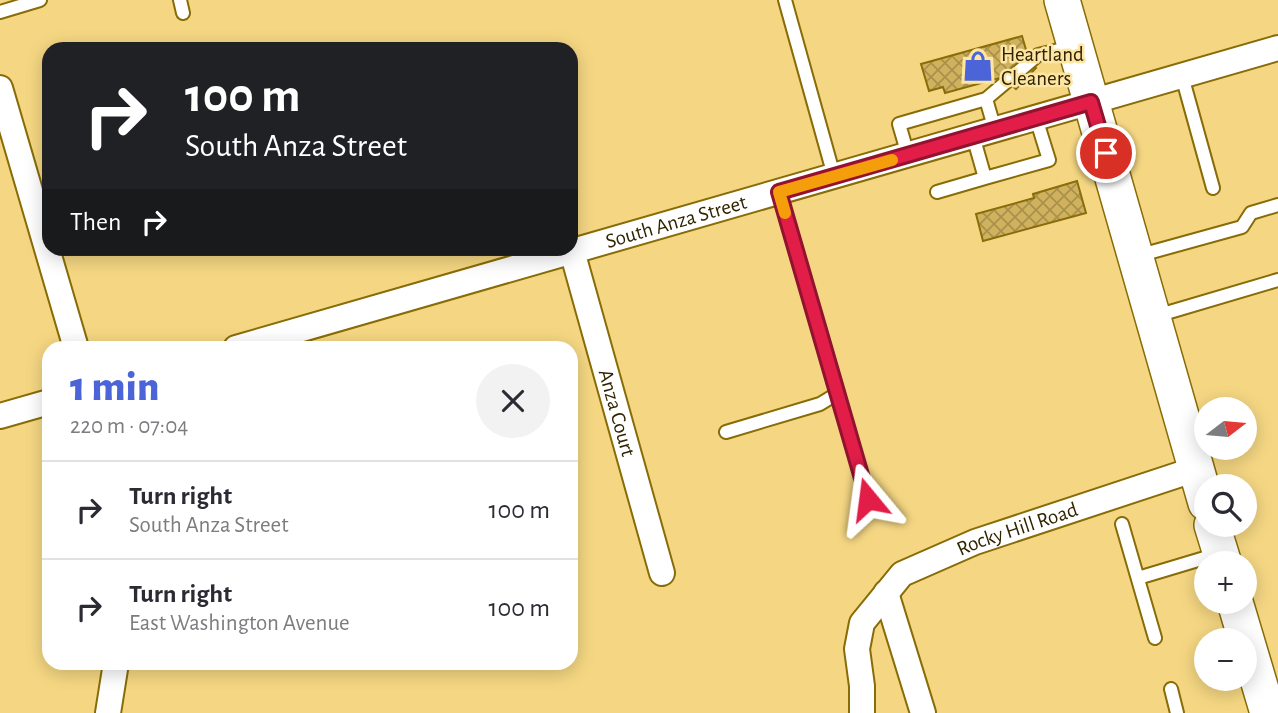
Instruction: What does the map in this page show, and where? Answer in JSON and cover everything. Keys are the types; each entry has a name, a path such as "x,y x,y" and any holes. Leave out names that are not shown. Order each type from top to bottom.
{"main road":[{"path":"1062,0 1197,474"},
{"path":"1239,614 1268,713"}],"street":[{"name":"South Anza Street","path":"578,249 1278,48"},
{"path":"0,88 42,232"},
{"path":"49,256 74,341"},
{"name":"South Anza Street","path":"260,341 555,256"},
{"name":"Anza Court","path":"573,256 662,573"},
{"path":"0,416 42,404"},
{"name":"Rocky Hill Road","path":"862,713 862,686 857,649 862,623 902,574 975,542 1196,469"},
{"path":"886,593 923,713"},
{"path":"108,713 115,670"}],"lane":[{"path":"0,12 40,0"},
{"path":"785,0 834,176"},
{"path":"908,155 899,124 986,99 1038,55 1075,46"},
{"path":"1182,76 1213,188"},
{"path":"985,178 986,99"},
{"path":"937,192 1049,160 1036,118"},
{"path":"779,192 868,499"},
{"path":"1135,256 1241,227 1251,213 1278,205"},
{"path":"1153,317 1278,280"},
{"path":"726,432 820,404 838,393"},
{"path":"1122,524 1155,638"},
{"path":"1138,578 1219,547"},
{"path":"1171,689 1177,713"}],"building":[{"name":"Heartland Cleaners","path":"1022,36 1029,60 1036,68 1016,89 1003,77 945,93 943,87 929,91 921,64"},
{"path":"1077,181 1086,213 983,241 976,214 1034,198 1033,194"}],"slow traffic":[{"path":"785,213 779,192 892,160"}],"place":[{"name":"Heartland Cleaners","path":"978,66"}],"route":[{"path":"868,499 779,192 1091,102 1106,153"}]}
